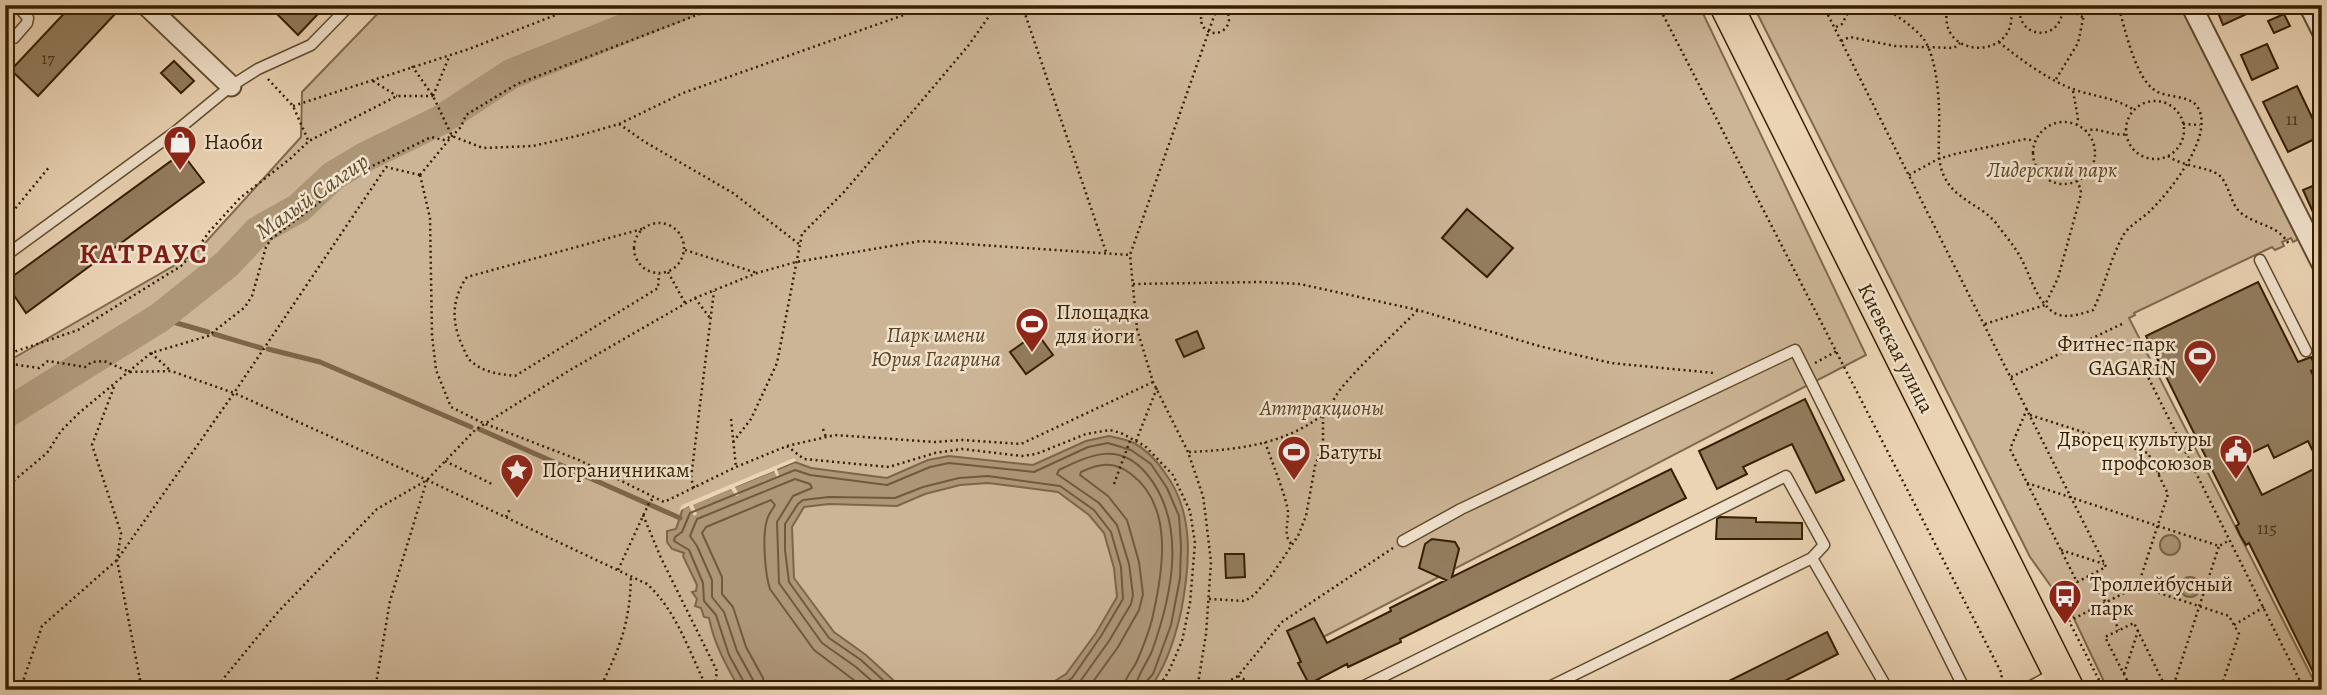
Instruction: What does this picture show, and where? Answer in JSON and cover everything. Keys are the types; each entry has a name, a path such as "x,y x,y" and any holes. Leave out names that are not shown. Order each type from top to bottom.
{"main road":[{"name":"Киевская улица","path":"1726,5 2063,680"}],"street":[{"path":"146,5 232,86"},
{"path":"2191,5 2322,264"},
{"path":"2309,5 2322,31"}],"lane":[{"path":"14,38 28,19 17,5"},
{"path":"5,256 175,132 232,86 258,69 311,45 350,5"},
{"path":"2260,260 2306,351"},
{"path":"1403,541 1461,509 1796,350 1965,690"},
{"path":"1356,690 1786,476 1824,545 1812,558 1543,690"},
{"path":"1812,558 1888,690"},
{"path":"2024,690 2063,680"}],"path":[{"path":"293,106 450,55 581,5"},
{"path":"420,175 461,127 466,115 517,84 723,5"},
{"path":"412,66 433,96 452,136 482,148 533,146 619,124 682,93 932,5"},
{"path":"733,442 751,419 776,363 802,234 844,192 908,117 968,46 996,5"},
{"path":"1023,5 1106,252"},
{"path":"1157,5 1202,15"},
{"path":"1658,5 2003,674 1999,690"},
{"path":"1823,5 2011,377 2027,409 2071,497 2104,564 2106,567 2077,582 2010,449 2027,409"},
{"path":"1834,28 1842,24 1852,5"},
{"path":"1881,5 1915,31 1927,47 1940,101 1938,159 1945,179 1961,198 1993,219 2019,253 2045,305 2056,314 2074,316 2093,310 2123,233 2150,211 2186,166 2195,150 2200,125 2196,106 2188,100 2154,90 2143,78 2131,50 2118,5"},
{"path":"1948,5 1945,18 1948,28 1960,43 1969,48 1980,49 1999,42 2009,29 2012,14 2010,5"},
{"path":"2020,5 2021,20 2030,31 2045,33 2057,26 2063,12 2062,5"},
{"path":"2062,5 2084,18"},
{"path":"2056,80 2078,43 2086,5"},
{"path":"1196,687 1206,634 1212,562 1203,496 1188,452 1153,382 1137,329 1130,255 1218,6"},
{"path":"1218,6 1226,12 1227,24 1221,31 1210,32 1202,24 1202,15 1207,8 1218,6"},
{"path":"2012,14 2019,13"},
{"path":"1841,41 1850,37 1895,46 1954,48 1960,43"},
{"path":"1999,42 2073,89 2121,101 2134,110"},
{"path":"433,96 450,55"},
{"path":"258,69 293,106 309,141"},
{"path":"372,80 397,96"},
{"path":"2073,89 2077,125"},
{"path":"5,355 78,330 181,266 240,198 309,141 397,96 433,96"},
{"path":"2166,103 2169,96"},
{"path":"2149,102 2166,103 2174,108 2183,124 2181,143 2168,156 2150,159 2141,156 2134,150 2126,134 2126,125 2134,110 2149,102"},
{"path":"2057,123 2077,125 2085,131 2095,148 2095,158 2086,176 2067,185 2056,184 2039,172 2033,151 2040,133 2057,123"},
{"path":"619,124 733,193 800,244"},
{"path":"2183,124 2200,125"},
{"path":"2085,131 2092,129 2126,134"},
{"path":"5,488 47,453 61,431 151,353 208,336 245,307 252,296 266,247 271,239 344,180 431,137 443,140 452,136"},
{"path":"1909,175 1938,159 2026,139 2035,141"},
{"path":"2168,156 2186,166 2218,174 2240,212 2283,233 2290,246"},
{"path":"382,160 386,167 420,175"},
{"path":"5,221 50,166"},
{"path":"20,690 42,626 117,560 234,393 386,167"},
{"path":"420,175 430,218 432,335 436,369 451,407 484,423 579,460 664,502 787,446 835,435 935,442 962,440 1021,444 1153,382"},
{"path":"1984,324 2045,305 2058,278 2080,198 2081,190 2077,181"},
{"path":"642,229 633,247 641,266 649,272 659,274 677,267 685,250 678,231 670,225 650,224 642,229 467,277 459,288 454,309 456,330 470,361 491,373 515,376 658,288 659,274"},
{"path":"214,690 278,612 377,509 427,480 484,423 695,298 757,273 796,262 921,241 1130,255"},
{"path":"685,250 757,273"},
{"path":"668,272 685,303"},
{"path":"1133,284 1300,284 1418,310 1539,346 1611,363 1742,376"},
{"path":"694,488 691,478 714,291"},
{"path":"695,298 710,318"},
{"path":"1188,452 1232,450 1265,442 1292,433 1323,415 1342,387 1418,310"},
{"path":"2011,377 2122,324"},
{"path":"1804,369 1836,351"},
{"path":"151,353 171,371"},
{"path":"5,363 39,369 48,360 85,367 92,362 104,361 130,372 171,371 234,393 427,480 648,584 662,597 708,690"},
{"path":"2146,373 2303,687 2322,679"},
{"path":"116,383 92,445 121,533 117,560 142,690"},
{"path":"1136,441 1157,388"},
{"path":"1209,598 1245,601 1271,576 1292,545 1306,516 1315,466 1323,444 1323,415"},
{"path":"2030,415 2148,453 2168,494 2138,586"},
{"path":"731,418 736,467"},
{"path":"823,429 826,437"},
{"path":"787,446 804,459 889,467 934,453 962,449 1022,456 1036,454 1073,438 1110,430 1136,441 1158,458 1173,475 1190,511 1195,543 1190,603 1182,641 1157,690"},
{"path":"1114,484 1131,438"},
{"path":"1265,442 1288,512 1286,532 1287,540 1292,545"},
{"path":"2158,474 2189,458"},
{"path":"445,461 492,484"},
{"path":"375,690 390,601 427,480"},
{"path":"2027,483 2219,545 2230,540"},
{"path":"618,570 646,508 655,498"},
{"path":"506,517 510,509"},
{"path":"643,514 661,558 717,671 715,684 727,690"},
{"path":"1162,684 1178,690 1224,684 1238,676 1283,622 1403,541"},
{"path":"2170,690 2219,545"},
{"path":"2061,550 2104,564"},
{"path":"2092,575 2119,630"},
{"path":"600,690 624,633 630,608 631,576"},
{"path":"2104,690 2069,621 2138,586 2230,615 2239,634 2220,690"},
{"path":"2234,625 2264,607"},
{"path":"2132,690 2105,637 2134,623 2170,690"},
{"path":"2124,674 2138,631"},
{"path":"1238,676 1263,690"}],"green space":[{"name":"Парк имени Юрия Гагарина","path":"386,5 1699,5 1866,355 1304,647 1324,690 5,690 5,363 196,253 301,137 302,92"},
{"name":"Лидерский парк","path":"1753,5 2183,5 2299,239 2293,242 2291,238 2282,242 2284,246 2275,250 2272,247 2134,313 2135,315 2129,318 2314,681 2296,690 2108,690 2059,587 2053,589 2030,557"}],"water":[{"path":"1109,436 1134,443 1155,460 1175,489 1186,522 1187,576 1181,612 1165,663 1148,690 1040,690 1066,674 1096,633 1117,597 1114,568 1104,533 1089,515 1058,492 988,483 960,485 925,494 897,506 829,504 804,507 792,527 794,578 834,632 866,655 904,690 740,690 718,646 709,618 704,617 701,608 695,606 697,599 692,592 696,591 697,585 684,553 672,549 667,542 667,531 676,529 683,508 795,462 811,468 887,478 928,460 949,456 1033,465 1086,441"},
{"path":"2170,535 2177,538 2180,545 2177,552 2170,555 2163,552 2160,545 2163,538"},
{"path":"2190,577 2197,580 2200,587 2197,594 2190,597 2183,594 2180,587 2183,580"}],"pier":[{"path":"794,458 796,461 777,469 777,477 774,471 735,487 739,495 736,496 731,489 693,505 697,514 694,516 689,506 679,511 682,505"}],"building":[{"path":"72,5 106,5 115,14 38,96 11,70"},
{"path":"286,5 309,5 318,14 298,35 277,14"},
{"path":"2215,5 2266,5 2223,25"},
{"path":"2284,14 2290,26 2274,33 2268,21"},
{"path":"2267,44 2278,68 2252,80 2241,55"},
{"path":"174,61 194,81 181,93 161,73"},
{"path":"2297,86 2321,136 2288,152 2263,102"},
{"path":"182,153 204,182 26,313 5,282"},
{"path":"2322,182 2322,232 2303,190"},
{"path":"1467,209 1513,248 1487,277 1442,238"},
{"name":"Дворец культуры профсоюзов","path":"2258,282 2298,362 2311,357 2316,368 2311,371 2322,393 2322,690 2249,543 2246,545 2240,535 2236,526 2239,524 2146,336","holes":["2308,441 2320,466 2262,495 2243,457 2268,445 2274,458"]},
{"path":"1197,331 1204,348 1184,357 1176,340"},
{"name":"Площадка для йоги","path":"1037,333 1053,355 1026,374 1010,352"},
{"path":"1805,399 1844,480 1816,493 1792,444 1743,467 1747,474 1717,489 1699,451"},
{"path":"1671,469 1686,498 1400,639 1401,642 1348,667 1347,664 1309,684 1298,663 1301,662 1287,631 1314,618 1327,643 1446,580 1419,568 1425,544 1432,539 1455,542 1459,549 1452,577"},
{"path":"1756,518 1756,522 1802,523 1802,539 1716,539 1717,519"},
{"path":"1225,554 1244,554 1245,577 1226,578"},
{"path":"1827,632 1838,654 1767,690 1711,690"}],"waterway":[{"name":"Малый Салгир","path":"5,414 159,318 227,264 258,231 299,208 333,176 363,158 441,120 511,74 683,5"},
{"path":"159,318 208,332"},
{"path":"214,334 261,348"},
{"path":"268,349 320,362 471,427"},
{"path":"479,429 680,518"}],"place":[{"name":"Наоби","path":"180,172"},
{"name":"Площадка для йоги","path":"1032,354"},
{"name":"Фитнес-парк GAGAR1N","path":"2200,386"},
{"name":"Дворец культуры профсоюзов","path":"2236,481"},
{"name":"Батуты","path":"1294,482"},
{"name":"Пограничникам","path":"517,500"},
{"name":"Троллейбусный парк","path":"2065,626"}],"district":[{"name":"КАТРАУС","path":"144,254"}],"park label":[{"name":"Аттракционы","path":"1322,408"}]}
